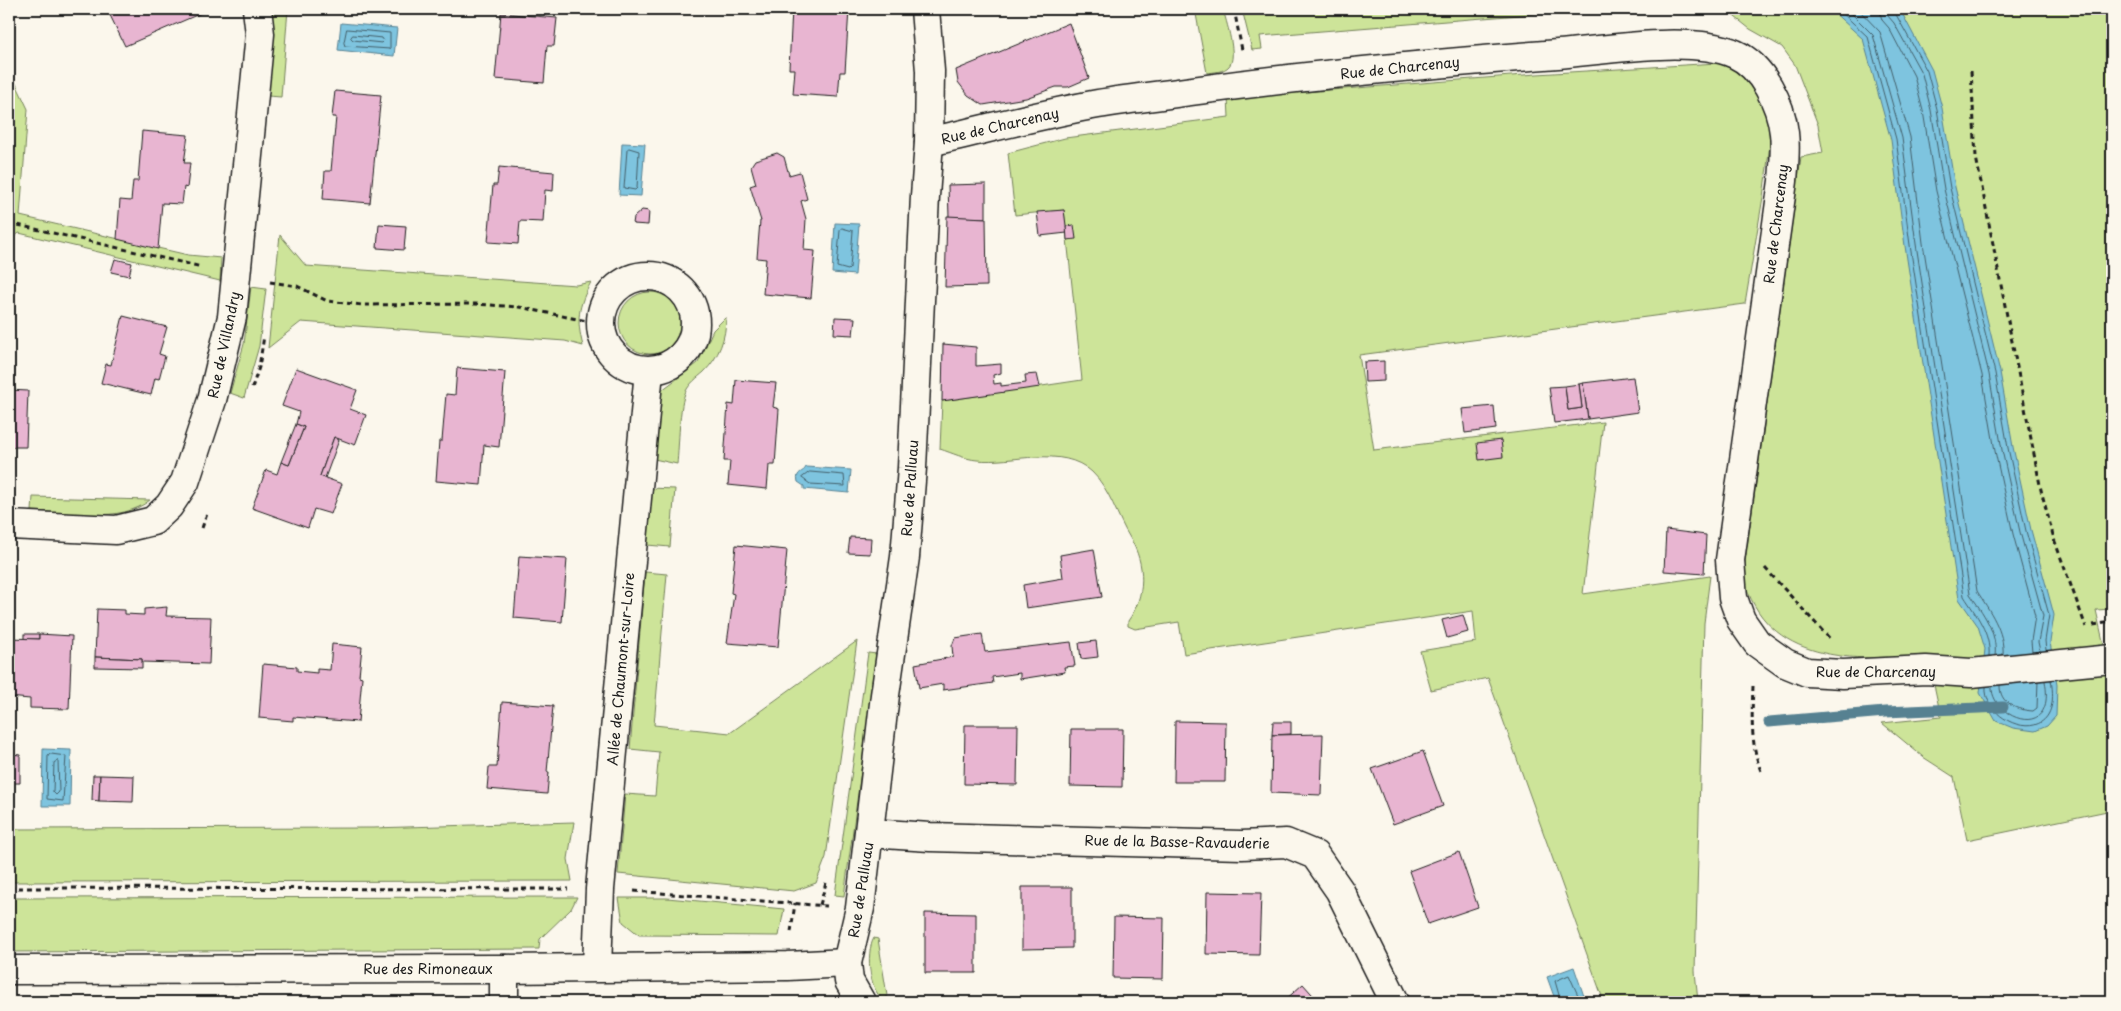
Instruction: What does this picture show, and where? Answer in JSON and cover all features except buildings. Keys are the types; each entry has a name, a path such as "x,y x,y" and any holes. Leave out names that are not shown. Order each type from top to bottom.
{"street":[{"name":"Rue de Villandry","path":"9,525 116,530 153,521 169,506 185,482 212,400 232,317 238,276 260,34 257,9"},
{"name":"Rue de Palluau","path":"847,963 860,908 885,695 905,557 912,468 929,142 930,71 925,9"},
{"name":"Rue de Charcenay","path":"929,142 1099,104 1251,83 1458,62 1653,46 1703,46 1737,55 1763,79 1772,95 1780,114 1784,148 1783,181 1730,560 1733,598 1741,620 1757,643 1785,663 1807,672 1843,674 1926,670 1971,673 2106,659"},
{"path":"647,276 662,278 675,284 686,294 693,308 696,322 694,337 687,351 677,361 663,369 649,371 634,369 620,362 610,351 603,338 601,324 603,309 609,296 619,285 632,278 647,276"},
{"name":"Allée de Chaumont-sur-Loire","path":"597,967 600,889 649,371"},
{"name":"Rue de la Basse-Ravauderie","path":"869,833 1242,845 1286,844 1316,855 1340,891 1395,1002"},
{"path":"847,963 849,981 861,1002"},
{"name":"Rue des Rimoneaux","path":"9,970 504,969 788,966 847,963"},
{"path":"504,969 504,1002"}],"path":[{"path":"1234,9 1244,55"},
{"path":"1971,71 1976,158 2041,490 2054,539 2106,659"},
{"path":"9,223 238,276 297,286 327,301 362,304 476,304 519,307 601,324"},
{"path":"1764,558 1764,568 1830,640 1840,640"},
{"path":"1753,686 1752,723 1755,754 1761,771"},
{"path":"9,888 600,889 860,908"},
{"path":"791,938 795,903"}],"green space":[{"path":"273,9 288,9 281,97 268,96"},
{"path":"1195,9 1223,9 1232,47 1231,61 1229,66 1224,69 1207,73"},
{"path":"1242,9 1595,9 1260,36 1262,49 1252,50"},
{"path":"1725,9 2112,9 2112,609 2096,610 2112,682 2112,810 1967,840 1954,777 1923,757 1882,723 1941,717 1928,657 1871,658 1843,656 1816,651 1792,642 1771,627 1755,606 1743,577 1801,157 1823,153 1818,125 1795,65 1782,47 1750,29"},
{"path":"1717,63 1741,71 1755,87 1768,116 1770,144 1745,304 1359,355 1374,450 1603,422 1583,594 1710,576 1704,623 1695,971 1698,1002 1604,1002 1488,678 1431,690 1420,651 1476,642 1473,611 1184,654 1179,622 1135,629 1128,626 1128,621 1134,611 1141,591 1142,580 1139,558 1109,495 1092,472 1080,464 1066,459 1036,457 991,461 977,460 940,449 942,401 1082,380 1064,210 1015,215 1008,153 1065,138 1229,117 1228,98 1537,74"},
{"path":"9,69 28,109 20,216 188,255 221,258 220,281 19,233 9,241"},
{"path":"280,235 306,266 576,285 591,282 583,299 579,320 583,346 565,341 301,322 268,348"},
{"path":"251,287 266,289 259,346 244,398 230,393 244,344"},
{"path":"650,292 662,294 672,301 679,311 681,323 679,335 672,345 662,352 650,354 638,352 628,345 621,335 619,323 621,311 628,301 638,294"},
{"path":"726,317 725,332 718,354 686,391 684,397 677,464 654,459 657,406 662,390 698,363 713,330"},
{"path":"649,488 675,489 670,547 647,545"},
{"path":"33,497 150,500 124,512 94,515 32,511"},
{"path":"645,572 667,574 654,725 730,733 857,641 826,857 816,883 794,891 618,874 625,794 655,796 659,752 630,749"},
{"path":"868,653 877,654 844,896 835,895"},
{"path":"574,822 568,859 572,881 9,882 9,829 373,828"},
{"path":"577,897 571,909 540,939 539,949 9,952 9,898"},
{"path":"619,898 667,898 784,909 779,936 639,935 623,922"},
{"path":"874,938 878,939 888,1002 877,992 870,974 871,945"}],"water":[{"path":"1830,9 1895,9 1903,15 1932,70 1942,108 1955,187 2000,372 2013,447 2031,530 2054,615 2050,642 2057,685 2056,716 2047,726 2035,731 2013,728 1996,721 1980,693 1985,649 1978,626 1959,599 1905,246 1891,140 1863,39"},
{"path":"341,23 397,28 394,56 338,50"},
{"path":"622,143 645,144 641,196 619,195"},
{"path":"835,223 859,224 855,275 832,273"},
{"path":"806,467 851,470 849,493 804,489 804,486 798,482 797,478"},
{"path":"43,749 71,750 70,806 42,806"},
{"path":"1574,967 1586,1002 1556,1002 1547,977"}],"waterway":[{"path":"1769,722 1885,712 2003,707"}]}
